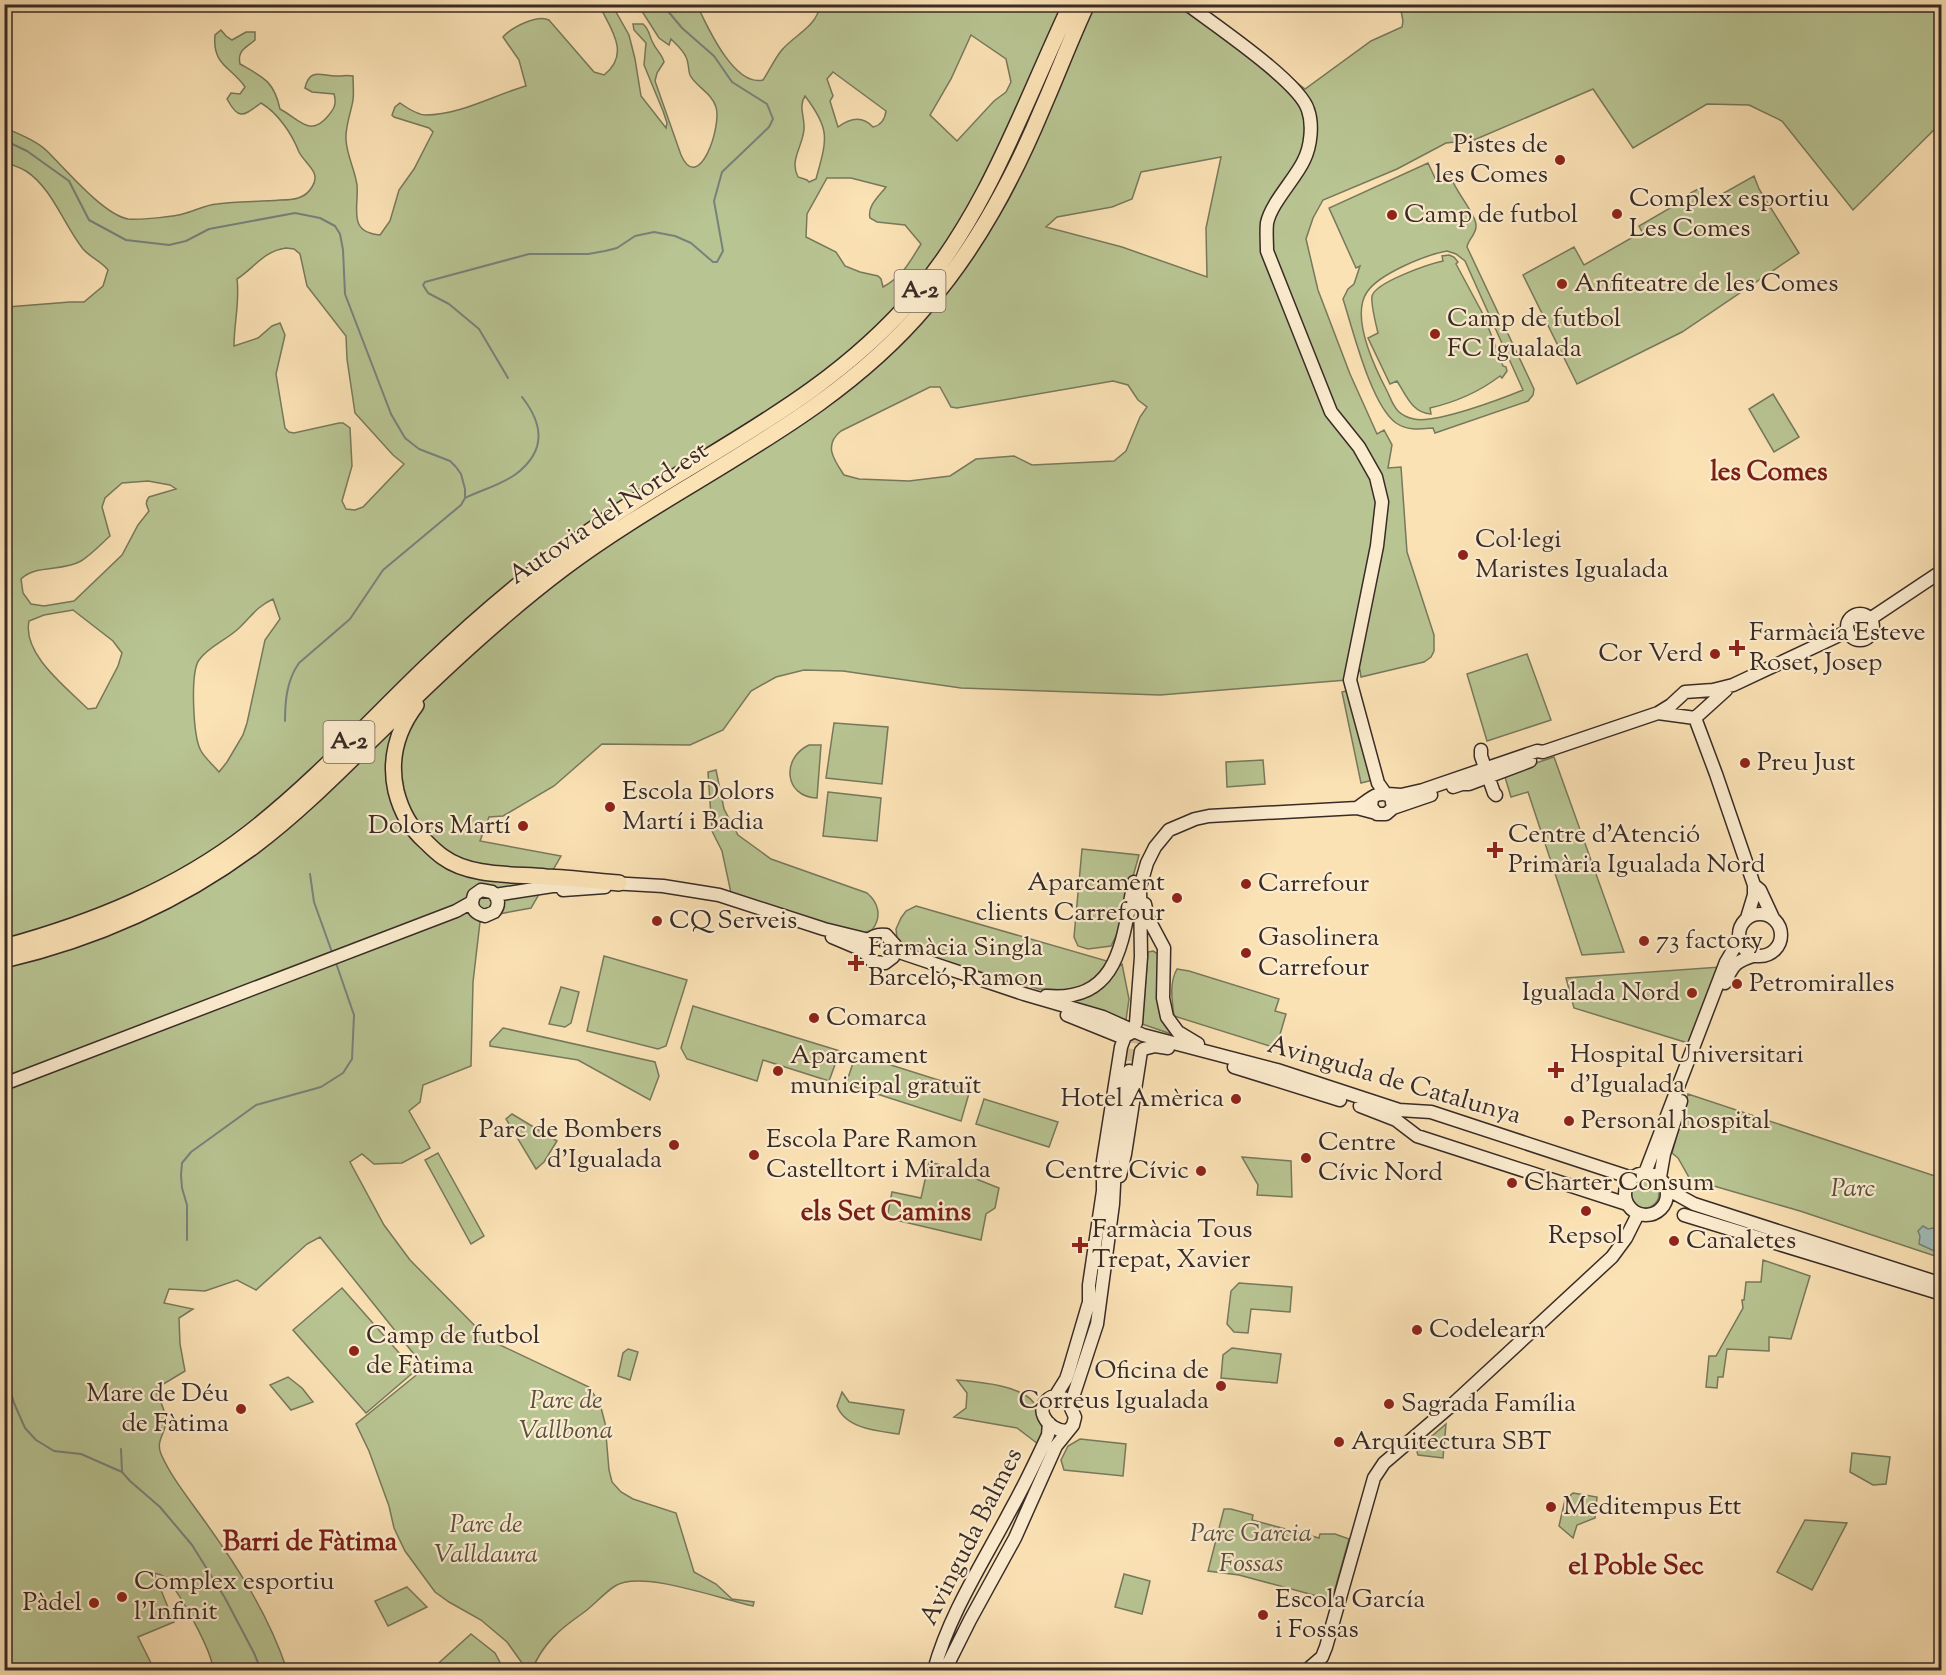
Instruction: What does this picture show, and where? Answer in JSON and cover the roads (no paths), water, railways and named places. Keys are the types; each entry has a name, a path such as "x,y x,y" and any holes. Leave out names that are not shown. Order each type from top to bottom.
{"highway":[{"name":"Autovia del Nord-est","path":"4,946 66,929 124,907 177,880 247,834 301,789 426,667 516,586 575,541 759,426 827,380 853,359 918,293 955,243 996,168 1071,4"},
{"name":"Autovia del Nord-est","path":"4,960 82,938 131,918 184,891 235,860 293,814 515,606 569,564 824,401 880,355 927,306 966,255 991,216 1042,110 1087,4"},
{"path":"451,664 408,715 396,745 394,783 406,817 418,835 444,858 472,869 498,874 619,883"}],"street":[{"path":"1187,4 1254,54 1301,96 1308,110 1311,135 1305,160 1288,183 1267,222 1267,251 1331,412 1359,447 1376,477 1382,502 1377,546 1350,680 1380,793 1393,801 1392,808"},
{"path":"1870,619 1941,571"},
{"path":"1855,615 1863,615 1870,619 1872,631 1865,638 1855,638 1848,631 1848,622 1855,615"},
{"path":"1142,1050 1136,1053 1129,1052 1141,957 1140,887 1155,847 1169,830 1195,819 1238,813 1357,808 1385,815 1392,808 1479,776 1492,775 1537,751 1543,752 1659,713 1685,692 1713,690 1733,685 1848,631"},
{"path":"1659,713 1689,717 1700,715 1704,708 1733,685"},
{"path":"1696,691 1703,698 1704,708"},
{"path":"1678,699 1677,708 1689,717 1716,774 1754,885 1754,895 1747,918 1739,930 1739,940 1743,949 1755,956"},
{"path":"1357,808 1380,793 1413,792 1492,775 1537,759 1543,752"},
{"path":"1462,784 1474,778 1482,755 1492,775"},
{"path":"1376,813 1371,807 1380,793"},
{"path":"1024,994 1072,996 1090,990 1103,980 1114,962 1135,881 1146,866"},
{"path":"496,900 573,883 663,886 719,895 824,929 868,940"},
{"path":"1754,885 1760,890 1780,930 1779,944 1768,954 1739,960 1730,973 1682,1100 1664,1154 1660,1177 1667,1188 1694,1204 1941,1284"},
{"path":"496,900 574,888 621,887 666,890 708,898 815,931 858,948 876,963 883,964 889,961 894,954 895,945 889,937 882,934 873,936 868,940 866,954"},
{"path":"1140,887 1148,918 1164,948 1163,998 1167,1017 1178,1032 1215,1054"},
{"path":"481,890 489,890 496,900 494,912 488,915 480,915 473,906 474,895 481,890"},
{"path":"4,1084 390,935 473,906"},
{"path":"1747,918 1762,914 1773,918"},
{"path":"1645,1173 1726,962 1739,940"},
{"name":"Avinguda de Catalunya","path":"895,945 902,952 1024,994 1103,1017 1132,1034"},
{"name":"Avinguda de Catalunya","path":"889,961 906,962 1132,1034 1277,1070 1399,1110 1431,1112 1632,1178"},
{"path":"1107,1205 1125,1154 1145,1042 1132,1034"},
{"path":"1070,1406 1097,1324 1107,1205 1103,1161 1121,1047 1132,1034"},
{"name":"Avinguda de Catalunya","path":"1142,1050 1155,1046 1164,1047 1373,1110 1396,1120 1417,1136 1627,1204"},
{"path":"1056,1395 1064,1398 1070,1406 1074,1421 1068,1431 1057,1430 1049,1423 1042,1407 1046,1400 1056,1395 1065,1380 1084,1322 1089,1302 1089,1285 1107,1205 1131,1061"},
{"path":"1660,1177 1645,1173 1632,1178 1625,1192 1627,1204 1638,1214 1649,1215 1659,1212 1684,1215 1941,1294"},
{"path":"1659,1212 1667,1200 1667,1188"},
{"path":"1307,1671 1322,1657 1326,1647 1374,1478 1384,1463 1453,1404 1612,1257 1626,1238 1638,1214"},
{"path":"1684,1215 1707,1227"},
{"name":"Avinguda Balmes","path":"934,1671 939,1652 976,1572 1010,1512 1048,1435 1049,1423"},
{"name":"Avinguda Balmes","path":"945,1671 1015,1538 1056,1446 1068,1431"}],"water":[{"path":"1923,1226 1928,1229 1933,1228 1940,1233 1941,1254 1919,1244 1918,1231"}],"waterway":[{"path":"508,378 479,329 449,304 428,293 423,285 425,282 529,254 588,254 605,251 617,248 635,236 654,232 675,236 691,243 713,262 717,262 723,251 714,201 722,172 769,127 773,119 767,104 732,82 714,56 682,28 662,4"},
{"path":"4,140 27,151 69,181 89,220 126,240 169,245 186,241 209,229 295,213 320,218 335,226 340,234 343,250 345,294 391,414 405,438 419,449 450,461 461,474 465,489 465,498 461,505 383,570 350,619 299,663 288,690 285,721"},
{"path":"465,498 510,478 533,456 537,447 538,428 535,418 522,397"},
{"path":"310,874 314,902 333,955"},
{"path":"187,1240 187,1205 181,1175 182,1163 191,1152 256,1105 321,1087 343,1073 352,1059 354,1015 336,963"},
{"path":"4,1370 14,1403 25,1428 36,1440 54,1451 81,1454 122,1472 160,1507 192,1545 225,1598 261,1670"},
{"path":"121,1449 122,1471"}],"tunnel":[{"path":"1131,1061 1136,1025"}],"place":[{"name":"Pistes de les Comes","path":"1560,160"},
{"name":"Complex esportiu Les Comes","path":"1617,214"},
{"name":"Camp de futbol","path":"1392,215"},
{"name":"Anfiteatre de les Comes","path":"1562,284"},
{"name":"Camp de futbol FC Igualada","path":"1435,334"},
{"name":"Col·legi Maristes Igualada","path":"1463,555"},
{"name":"Farmàcia Esteve Roset, Josep","path":"1737,648"},
{"name":"Cor Verd","path":"1715,654"},
{"name":"Preu Just","path":"1745,763"},
{"name":"Escola Dolors Martí i Badia","path":"610,807"},
{"name":"Dolors Martí","path":"523,826"},
{"name":"Centre d'Atenció Primària Igualada Nord","path":"1495,850"},
{"name":"Carrefour","path":"1246,884"},
{"name":"Aparcament clients Carrefour","path":"1177,898"},
{"name":"CQ Serveis","path":"657,921"},
{"name":"73 factory","path":"1644,941"},
{"name":"Gasolinera Carrefour","path":"1246,953"},
{"name":"Farmàcia Singla Barceló, Ramon","path":"856,963"},
{"name":"Petromiralles","path":"1737,984"},
{"name":"Igualada Nord","path":"1692,993"},
{"name":"Comarca","path":"814,1018"},
{"name":"Hospital Universitari d'Igualada","path":"1556,1070"},
{"name":"Aparcament municipal gratuït","path":"778,1071"},
{"name":"Hotel Amèrica","path":"1236,1099"},
{"name":"Personal hospital","path":"1569,1121"},
{"name":"Parc de Bombers d'Igualada","path":"674,1145"},
{"name":"Escola Pare Ramon Castelltort i Miralda","path":"754,1155"},
{"name":"Centre Cívic Nord","path":"1306,1158"},
{"name":"Centre Cívic","path":"1201,1171"},
{"name":"Charter Consum","path":"1512,1183"},
{"name":"Repsol","path":"1586,1211"},
{"name":"Canaletes","path":"1674,1241"},
{"name":"Farmàcia Tous Trepat, Xavier","path":"1080,1245"},
{"name":"Codelearn","path":"1417,1330"},
{"name":"Camp de futbol de Fàtima","path":"354,1351"},
{"name":"Oficina de Correus Igualada","path":"1221,1386"},
{"name":"Sagrada Família","path":"1389,1404"},
{"name":"Mare de Déu de Fàtima","path":"241,1409"},
{"name":"Arquitectura SBT","path":"1339,1442"},
{"name":"Meditempus Ett","path":"1551,1507"},
{"name":"Complex esportiu l'Infinit","path":"122,1597"},
{"name":"Pàdel","path":"94,1603"},
{"name":"Escola García i Fossas","path":"1263,1615"}],"district":[{"name":"les Comes","path":"1769,473"},
{"name":"els Set Camins","path":"886,1213"},
{"name":"Barri de Fàtima","path":"310,1543"},
{"name":"el Poble Sec","path":"1636,1567"}],"park label":[{"name":"Parc","path":"1853,1189"},
{"name":"Parc de Vallbona","path":"566,1416"},
{"name":"Parc de Valldaura","path":"486,1540"},
{"name":"Parc Garcia Fossas","path":"1251,1549"}]}
